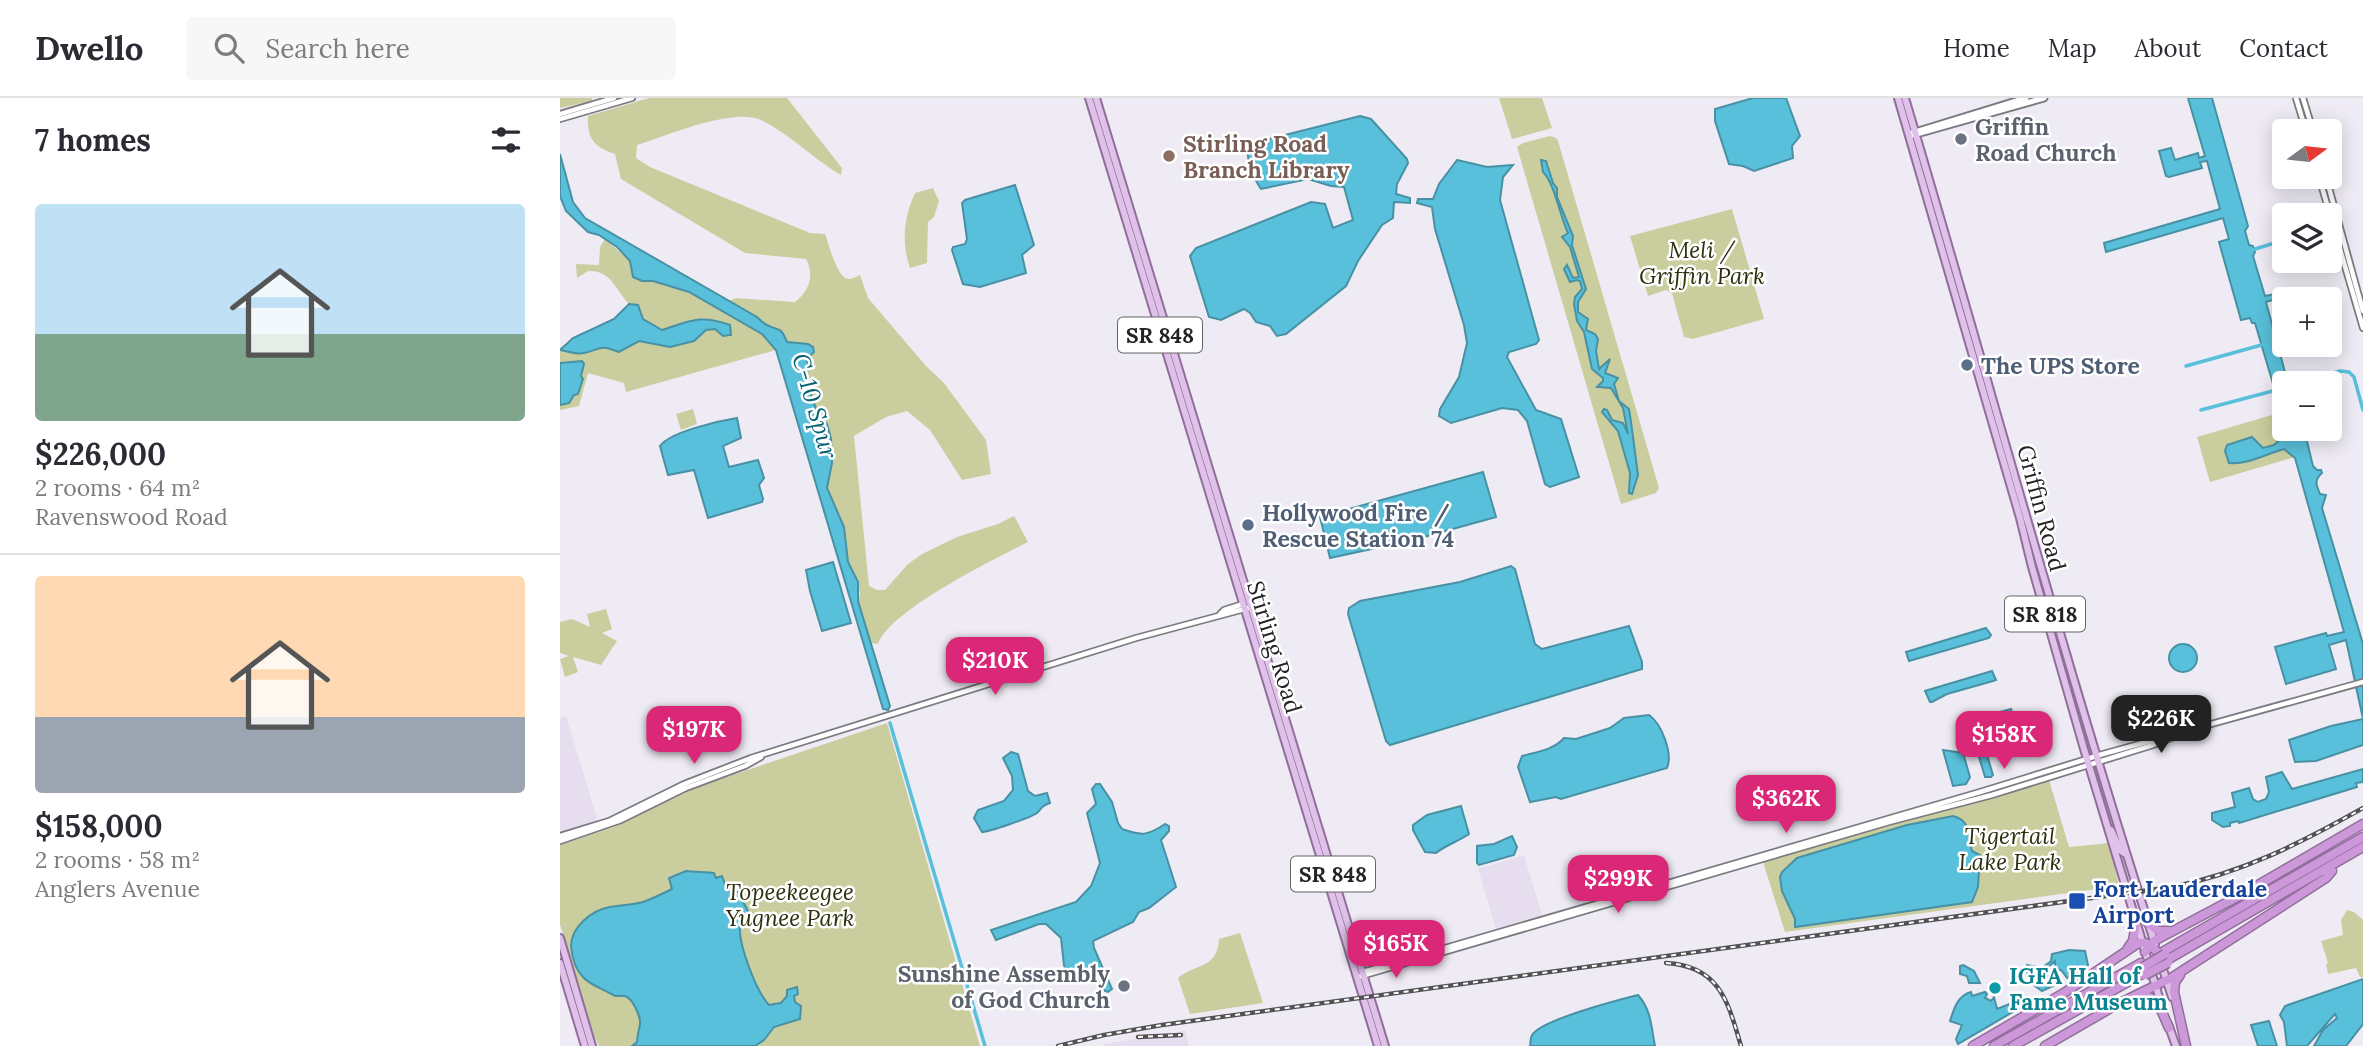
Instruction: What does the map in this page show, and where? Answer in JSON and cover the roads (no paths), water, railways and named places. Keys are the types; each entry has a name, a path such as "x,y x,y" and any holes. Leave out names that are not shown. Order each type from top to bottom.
{"highway":[{"path":"1973,1046 2064,993 2124,953 2148,945 2182,928 2363,824"},
{"path":"2023,1046 2164,956 2363,839"},
{"path":"2164,956 2363,847"},
{"path":"2164,956 2363,853"},
{"path":"2045,1046 2136,995 2167,981 2326,878 2332,871"},
{"path":"2124,953 2133,940 2136,923"},
{"path":"2148,923 2162,932 2182,928"},
{"path":"2148,945 2164,956"},
{"path":"1994,1046 2143,969"},
{"path":"2002,1046 2143,969"},
{"path":"2013,1046 2143,969"},
{"path":"2184,970 2174,987 2185,1046"},
{"path":"2136,995 2154,999 2169,1028"}],"main road":[{"name":"Stirling Road","path":"1089,98 1156,293 1278,707 1360,975 1385,1046"},
{"name":"Stirling Road","path":"1096,98 1137,244 1146,287 1247,605 1271,697 1284,716 1360,975 1378,1046"},
{"name":"Griffin Road","path":"1898,98 1913,134 1989,399 2042,603 2046,607 2067,663 2148,923 2148,945 2155,986 2176,1046"},
{"name":"Griffin Road","path":"1905,98 1982,389 1996,410 2088,761 2136,923 2148,945"},
{"path":"1913,134 2026,98"},
{"path":"1913,134 2044,98"},
{"path":"1146,287 1156,293"},
{"path":"1184,413 1195,421"},
{"path":"2107,822 2120,850 2126,853"},
{"path":"2117,856 2123,859 2134,879"},
{"path":"560,938 592,1046"},
{"path":"2164,956 2167,981 2185,1046"},
{"path":"560,963 584,1046"}],"street":[{"path":"560,114 614,98"},
{"path":"560,119 632,98"},
{"path":"2296,98 2302,119"},
{"path":"2303,98 2309,119"},
{"path":"2322,189 2363,328"},
{"path":"2329,189 2363,312"},
{"path":"2356,305 2363,312"},
{"path":"560,839 609,821 684,784 764,754 1247,605"},
{"path":"1360,975 2173,734 2363,681"},
{"path":"1444,950 1557,920 1894,820 1992,795 2088,761"},
{"path":"1557,920 1561,915"}],"water":[{"path":"1753,98 1786,98 1800,136 1792,146 1793,158 1754,171 1729,164 1715,121 1715,109"},
{"path":"2188,98 2212,98 2248,226 2245,231 2249,245 2253,246 2255,252 2253,256 2265,296 2272,295 2272,300 2266,302 2272,324 2272,357 2281,357 2285,371 2272,371 2272,380 2255,323 2252,323 2250,318 2241,320 2219,242 2229,239 2223,218 2106,252 2104,243 2220,209 2207,161 2200,162 2202,168 2169,177 2166,176 2159,151 2171,148 2175,160 2198,153 2199,158 2205,156"},
{"path":"1360,116 1371,119 1407,159 1408,163 1397,184 1396,194 1410,198 1410,203 1394,202 1393,218 1382,225 1358,261 1346,286 1286,334 1277,336 1270,326 1256,322 1244,309 1221,320 1209,317 1190,256 1196,248 1311,202 1325,204 1333,228 1353,220 1344,187 1308,179 1261,189 1249,161 1249,144"},
{"path":"560,154 573,202 585,218 779,330 787,342 813,347 814,352 807,359 806,381 818,414 827,424 831,439 832,463 827,488 844,527 848,562 858,582 858,601 890,706 888,710 883,709 776,350 762,334 689,292 633,277 630,261 617,247 599,235 588,232 566,211 560,196"},
{"path":"1457,160 1487,167 1513,165 1503,177 1500,200 1539,340 1536,344 1509,352 1507,357 1536,410 1561,419 1579,477 1550,487 1545,484 1527,421 1518,410 1502,408 1451,423 1439,416 1440,409 1459,377 1467,343 1435,229 1432,207 1417,203 1418,199 1433,199 1439,184"},
{"path":"1541,160 1546,161 1557,188 1557,197 1573,236 1572,245 1586,289 1578,302 1578,312 1588,319 1586,330 1595,334 1598,339 1596,351 1599,369 1610,359 1605,373 1618,378 1614,384 1619,401 1629,409 1638,475 1632,494 1629,493 1630,473 1618,431 1602,412 1607,410 1612,420 1623,423 1628,434 1623,408 1611,388 1597,387 1603,378 1592,369 1584,332 1577,321 1574,304 1575,297 1582,289 1580,281 1570,282 1564,269 1567,265 1573,278 1579,277 1570,247 1562,237 1568,233 1551,184 1543,172"},
{"path":"1015,185 1034,245 1022,255 1026,273 980,287 963,284 952,250 953,247 965,244 967,239 962,203"},
{"path":"629,304 638,305 643,319 662,330 703,319 730,325 731,335 723,336 715,329 706,330 694,341 670,347 639,341 619,352 603,348 581,353 560,350 573,338 614,319"},
{"path":"582,361 583,379 578,394 574,395 569,403 560,405 560,363"},
{"path":"737,418 741,438 723,446 729,467 758,460 764,478 759,485 763,499 762,502 708,518 694,470 668,475 660,446 684,432"},
{"path":"2252,437 2263,448 2278,441 2307,441 2313,466 2322,473 2316,483 2320,494 2326,495 2322,508 2363,644 2363,719 2346,640 2329,645 2336,669 2286,684 2275,647 2326,633 2327,636 2344,632 2295,458 2284,449 2250,461 2229,463 2225,451 2227,445"},
{"path":"1483,472 1496,517 1413,540 1330,558 1320,517"},
{"path":"833,562 851,623 822,631 806,570"},
{"path":"1511,566 1515,569 1535,644 1542,649 1629,626 1642,669 1390,745 1386,741 1348,614 1349,608 1360,601 1460,582"},
{"path":"1986,628 1991,635 1989,638 1909,661 1906,652"},
{"path":"2183,644 2193,648 2197,658 2193,668 2183,672 2173,668 2169,658 2173,648"},
{"path":"1992,671 1996,680 1947,694 1932,702 1925,691"},
{"path":"2011,709 2013,715 1978,724 1978,718"},
{"path":"1649,715 1658,725 1665,740 1669,755 1667,768 1561,799 1556,797 1530,802 1518,767 1522,756 1550,748 1564,738 1576,739 1610,728 1624,718"},
{"path":"2363,719 2363,745 2316,761 2295,762 2289,740"},
{"path":"1982,746 1993,775 1991,777 1985,777 1977,750"},
{"path":"1943,750 1963,753 1970,777 1966,784 1953,786"},
{"path":"1011,752 1018,754 1028,791 1035,796 1047,793 1050,803 1027,818 982,832 974,818 978,810 1004,801 1013,790 1012,776 1003,758"},
{"path":"2363,769 2363,782 2356,783 2357,787 2239,823 2230,823 2230,826 2223,827 2212,820 2212,813 2235,807 2232,793 2249,788 2253,799 2258,802 2266,799 2269,792 2266,777 2282,772 2292,789"},
{"path":"1096,784 1100,784 1112,802 1122,829 1144,834 1165,824 1169,826 1169,831 1161,840 1176,887 1149,908 1139,912 1133,922 1093,941 1112,989 1108,992 1098,980 1070,983 1064,965 1061,938 1046,924 1039,924 996,940 991,930 1076,902 1091,886 1100,863 1087,813 1096,804 1092,789"},
{"path":"1461,806 1469,834 1436,853 1425,852 1413,825 1427,815"},
{"path":"1953,816 1966,825 1972,851 1980,855 1978,887 1972,902 1795,927 1795,919 1782,891 1780,877 1797,858 1907,825"},
{"path":"1512,836 1517,847 1514,855 1479,865 1477,863 1477,846 1494,844"},
{"path":"686,871 714,873 716,878 722,876 727,890 738,892 748,911 740,925 745,955 769,1005 781,1003 787,996 787,990 797,987 798,994 794,996 795,1002 801,1006 800,1019 774,1027 764,1040 755,1046 632,1046 637,1042 640,1021 632,1001 626,996 615,996 590,983 580,974 574,963 572,939 584,920 603,909 643,902 665,893 672,889 669,878"},
{"path":"2069,950 2085,951 2088,965 2067,978 2055,967 2055,961 2046,969 2046,974 2057,984 2042,991 2035,986 2026,971 2027,965 2042,968 2051,961 2052,954"},
{"path":"1960,966 1974,971 1980,983 1969,983 1967,976 1960,974"},
{"path":"2363,979 2363,1024 2346,1046 2314,1046 2323,1030 2337,1018 2335,1014 2307,1046 2287,1046 2284,1022 2280,1015 2285,1006"},
{"path":"1971,992 1972,996 1985,992 1985,998 1991,1001 1994,997 1997,1009 2017,1001 2022,1002 2023,1006 1958,1044 1956,1039 1962,1025 1950,1021 1959,1000"},
{"path":"1638,995 1648,1013 1655,1046 1530,1046 1532,1035 1550,1023"},
{"path":"2269,1021 2277,1046 2258,1046 2251,1025"}],"waterway":[{"path":"2252,250 2272,244"},
{"path":"2186,366 2265,344"},
{"path":"2342,371 2349,372 2354,377 2363,410"},
{"path":"2201,410 2272,391"},
{"name":"C-10 Spur","path":"890,723 985,1046"}],"railway":[{"path":"1058,1046 1162,1025 2172,887 2247,865 2317,833 2363,808"},
{"path":"1666,963 1699,971 1710,979 1726,1001 1741,1046"},
{"path":"1138,1037 1181,1035"}],"place":[{"name":"Griffin Road Church","path":"1961,139"},
{"name":"Stirling Road Branch Library","path":"1169,156"},
{"name":"The UPS Store","path":"1967,365"},
{"name":"Hollywood Fire / Rescue Station 74","path":"1248,525"},
{"name":"Fort Lauderdale Airport","path":"2077,901"},
{"name":"Sunshine Assembly of God Church","path":"1124,986"},
{"name":"IGFA Hall of Fame Museum","path":"1995,988"}],"park label":[{"name":"Meli / Griffin Park","path":"1702,262"},
{"name":"Tigertail Lake Park","path":"2010,848"},
{"name":"Topeekeegee Yugnee Park","path":"790,904"}]}
